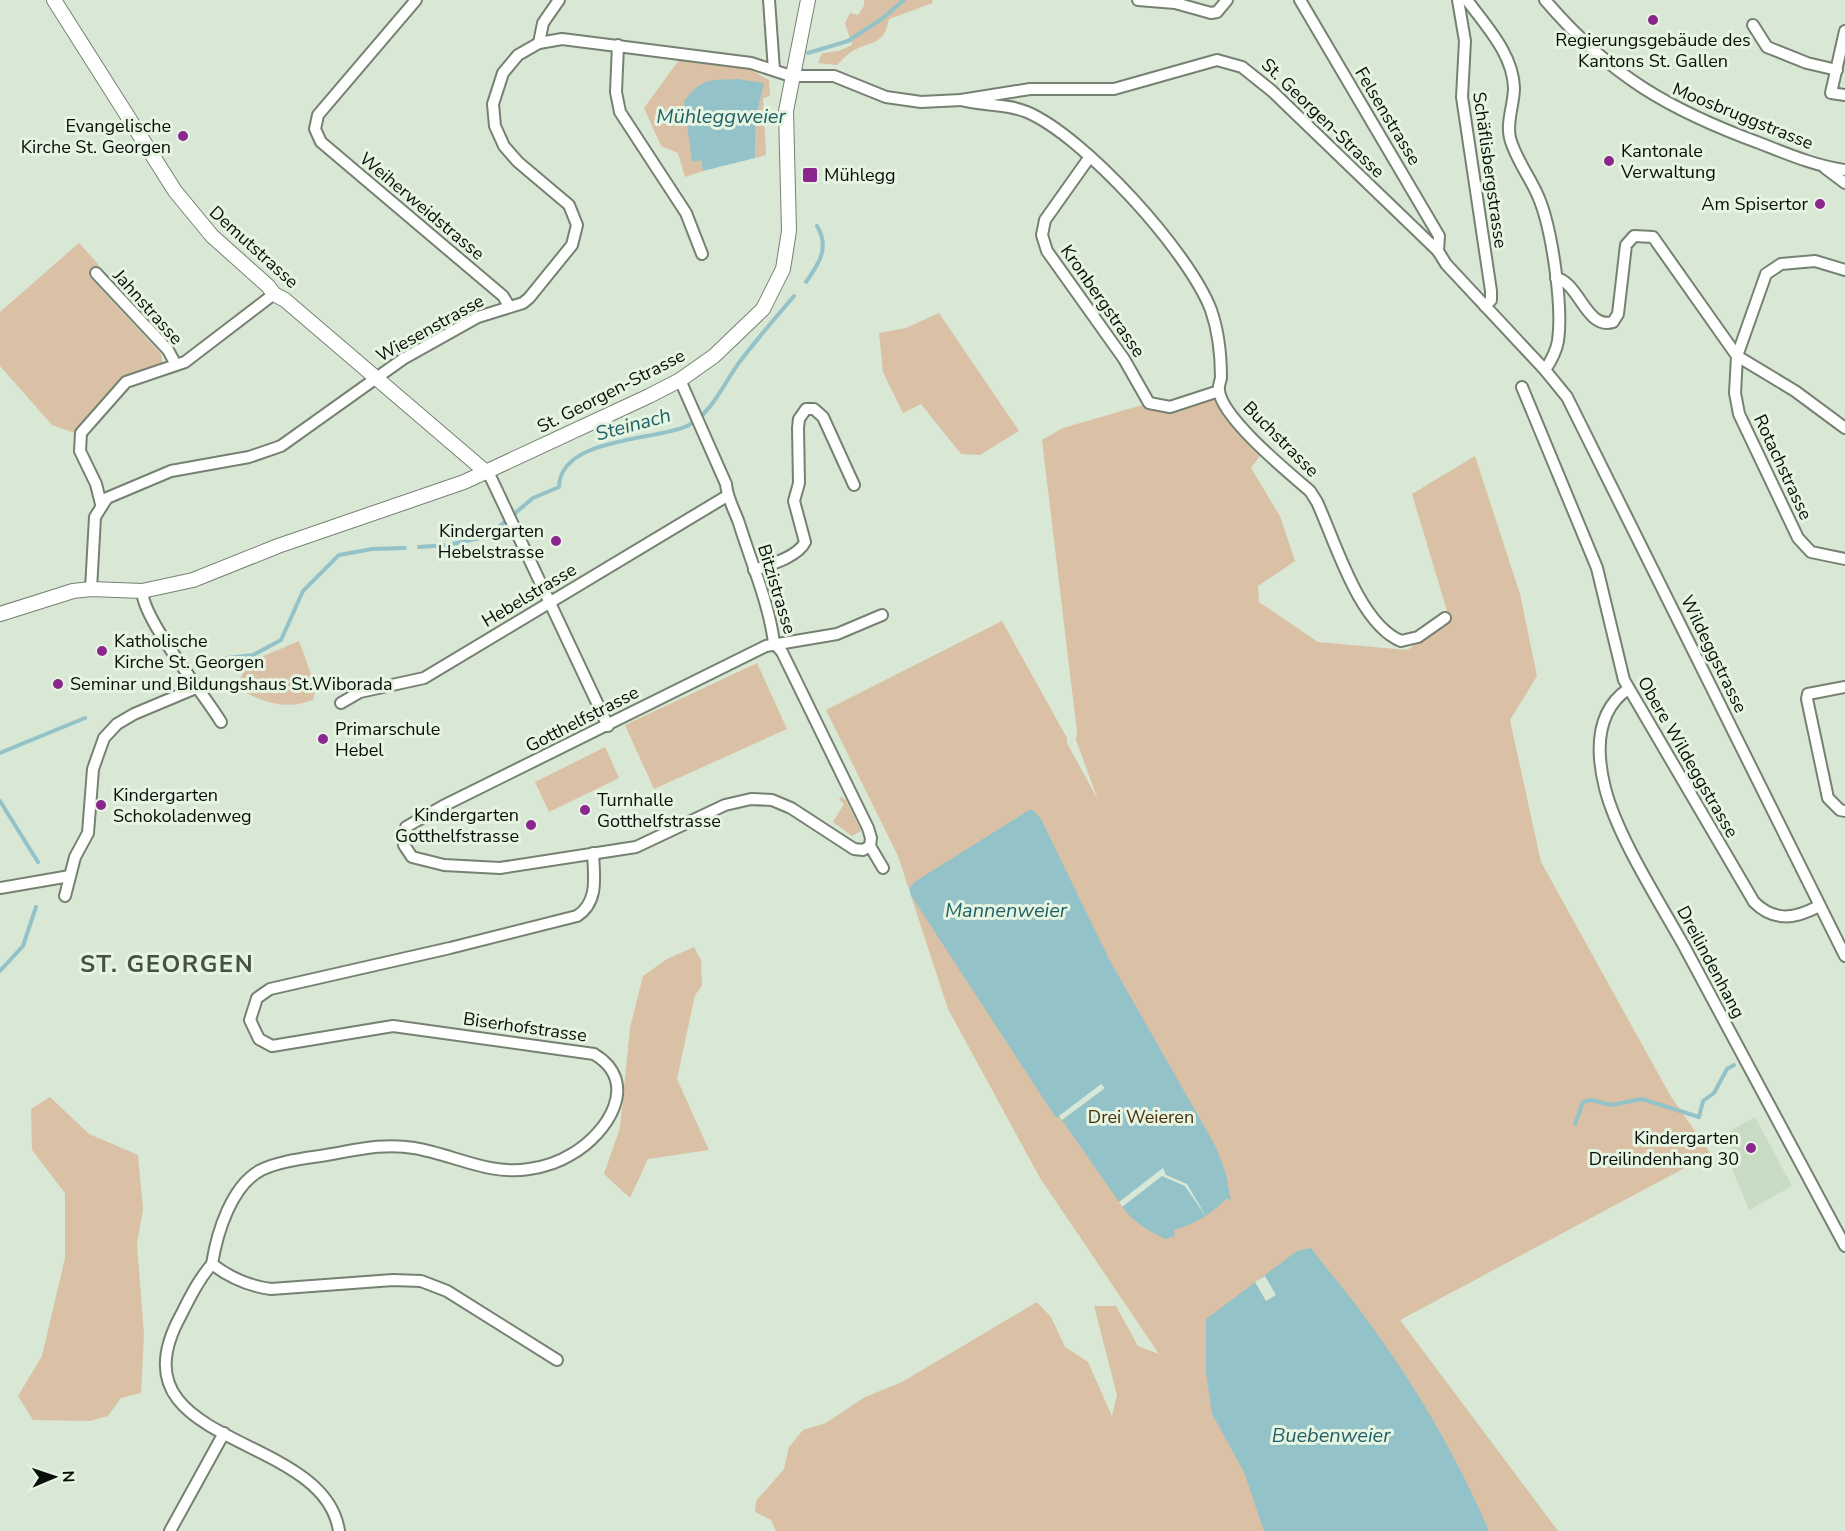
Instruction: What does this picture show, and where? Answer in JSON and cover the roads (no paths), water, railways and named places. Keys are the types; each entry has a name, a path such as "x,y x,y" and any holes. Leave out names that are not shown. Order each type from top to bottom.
{"street":[{"name":"Demutstrasse","path":"54,0 182,202 212,236 274,294 285,300 377,377 486,472"},
{"name":"Weiherweidstrasse","path":"416,0 318,115 315,129 321,142 503,296 509,306"},
{"path":"539,43 543,24 559,0"},
{"path":"769,0 774,70"},
{"path":"791,76 808,0"},
{"path":"1138,0 1175,3 1211,13 1217,12 1227,0"},
{"name":"Felsenstrasse","path":"1300,0 1439,236 1438,251"},
{"name":"Schäflisbergstrasse","path":"1458,0 1465,41 1462,98 1491,291 1491,300 1485,306"},
{"path":"1467,0 1508,62 1514,85 1510,138 1543,208 1556,278 1558,341 1554,356 1545,370"},
{"name":"Moosbruggstrasse","path":"1545,0 1594,53 1656,98 1703,122 1822,166 1845,170"},
{"path":"1753,25 1767,47 1807,63 1837,70"},
{"path":"1845,31 1831,93 1845,95"},
{"name":"Wiesenstrasse","path":"101,504 116,493 171,471 249,457 280,447 403,359 478,317 523,303 529,298 568,251 577,232 575,218 569,205 510,154 495,126 495,94 503,73 518,55 539,43 562,39 751,63 791,76"},
{"path":"618,45 616,92 620,112 686,213 702,254"},
{"name":"St. Georgen-Strasse","path":"0,614 56,596 91,589 142,591 193,580 278,546 409,502 486,472 680,380 714,356 752,321 770,296 783,269 789,231 786,111 791,76 834,76 886,97 902,100 961,99 1030,89 1114,89 1209,61 1235,63 1272,91 1438,251 1485,306 1545,370"},
{"path":"961,99 1027,112 1064,136 1140,207 1197,280 1215,326 1221,378 1219,391"},
{"name":"Kronbergstrasse","path":"1089,158 1045,219 1042,235 1047,251 1124,359 1149,403 1170,407 1219,391"},
{"name":"Moosbruggstrasse","path":"1822,166 1845,183"},
{"path":"1556,278 1566,283 1600,323 1613,322 1618,314 1626,245 1634,236 1653,237 1737,356 1795,391 1845,428"},
{"name":"Rotachstrasse","path":"1845,270 1815,261 1773,267 1762,281 1737,356 1735,393 1739,414 1798,538 1811,552 1845,559"},
{"name":"Jahnstrasse","path":"96,273 168,350 175,363"},
{"path":"91,589 94,523 101,504 96,484 80,451 81,433 126,382 175,363 185,362 274,294"},
{"name":"Wildeggstrasse","path":"1545,370 1577,415 1818,906 1845,956"},
{"name":"Bitzistrasse","path":"680,380 696,411 726,484 727,496 733,507 754,570 774,643 782,652 868,828 871,838 870,846 883,868"},
{"name":"Obere Wildeggstrasse","path":"1522,387 1597,568 1628,689 1674,762 1754,902 1770,915 1781,918 1803,914 1818,906"},
{"name":"Buchstrasse","path":"1219,391 1243,429 1310,491 1366,609 1380,624 1395,638 1405,641 1418,637 1445,618"},
{"path":"754,570 770,565 801,548 805,542 794,495 799,483 798,428 806,409 814,409 823,417 854,485"},
{"path":"486,472 505,507 608,726"},
{"name":"Hebelstrasse","path":"341,703 360,692 424,678 727,496"},
{"path":"142,591 148,612 196,688 209,701 221,722"},
{"path":"774,643 786,645 837,634 882,615"},
{"name":"Gotthelfstrasse","path":"592,853 501,868 444,865 416,859 409,854 403,840 406,827 443,806 608,726 709,673 774,643"},
{"path":"1845,687 1808,694 1807,699 1828,798 1840,810 1845,810"},
{"path":"65,896 77,851 88,833 93,769 104,738 117,724 134,714 196,688"},
{"name":"Dreilindenhang","path":"1628,689 1608,708 1601,731 1601,770 1610,804 1645,875 1845,1246"},
{"path":"592,853 636,847 725,805 751,799 772,800 791,808 854,849 863,850 870,846"},
{"name":"Biserhofstrasse","path":"212,1264 214,1250 236,1195 261,1170 294,1161 389,1145 414,1148 495,1169 530,1169 562,1160 585,1145 600,1130 615,1104 618,1088 612,1069 594,1054 393,1026 272,1046 259,1039 252,1030 250,1020 257,998 270,989 577,916 588,905 593,892 592,853"},
{"path":"0,888 70,876"},
{"path":"339,1531 328,1502 311,1483 182,1406 169,1389 165,1372 166,1350 176,1323 201,1276 212,1264 235,1279 254,1286 272,1289 393,1280 421,1281 447,1291 557,1360"},
{"path":"170,1531 224,1433"}],"water":[{"name":"Mühleggweier","path":"737,79 764,83 756,118 755,158 703,171 701,160 692,162 684,101 701,84"},
{"name":"Mannenweier","path":"1029,810 1033,810 1041,819 1109,959 1216,1147 1226,1174 1231,1201 1227,1198 1203,1218 1174,1230 1175,1236 1165,1239 1157,1235 1143,1227 1122,1206 1059,1116 1056,1118 910,894 910,887 916,881"},
{"name":"Buebenweier","path":"1311,1248 1352,1299 1401,1368 1449,1448 1489,1531 1264,1531 1244,1472 1212,1414 1206,1373 1206,1319 1297,1251"}],"waterway":[{"name":"Steinach","path":"808,53 848,41 883,18 904,0"},
{"name":"Steinach","path":"806,282 819,262 823,248 823,241 817,226"},
{"name":"Steinach","path":"419,547 448,545 488,536 533,498 559,487 563,471 575,458 611,443 672,431 696,420 711,405 741,360 794,296"},
{"name":"Steinach","path":"197,667 219,659 253,655 281,640 303,591 339,555 372,549 405,548"},
{"name":"Steinach","path":"0,753 85,718"},
{"name":"Steinach","path":"0,801 38,862"},
{"name":"Steinach","path":"0,971 23,946 36,907"},
{"path":"1575,1124 1583,1102 1591,1100 1611,1105 1642,1099 1699,1117 1703,1101 1714,1093 1727,1069 1734,1065"}],"place":[{"name":"Regierungsgebäude des Kantons St. Gallen","path":"1653,20"},
{"name":"Evangelische Kirche St. Georgen","path":"183,136"},
{"name":"Kantonale Verwaltung","path":"1609,161"},
{"name":"Mühlegg","path":"810,175"},
{"name":"Am Spisertor","path":"1820,204"},
{"name":"Kindergarten Hebelstrasse","path":"556,541"},
{"name":"Katholische Kirche St. Georgen","path":"102,651"},
{"name":"Seminar und Bildungshaus St.Wiborada","path":"58,684"},
{"name":"Primarschule Hebel","path":"323,739"},
{"name":"Kindergarten Schokoladenweg","path":"101,805"},
{"name":"Turnhalle Gotthelfstrasse","path":"585,810"},
{"name":"Kindergarten Gotthelfstrasse","path":"531,825"},
{"name":"Kindergarten Dreilindenhang 30","path":"1751,1148"}],"district":[{"name":"ST. GEORGEN","path":"167,964"}],"park label":[{"name":"Drei Weieren","path":"1141,1117"}]}
